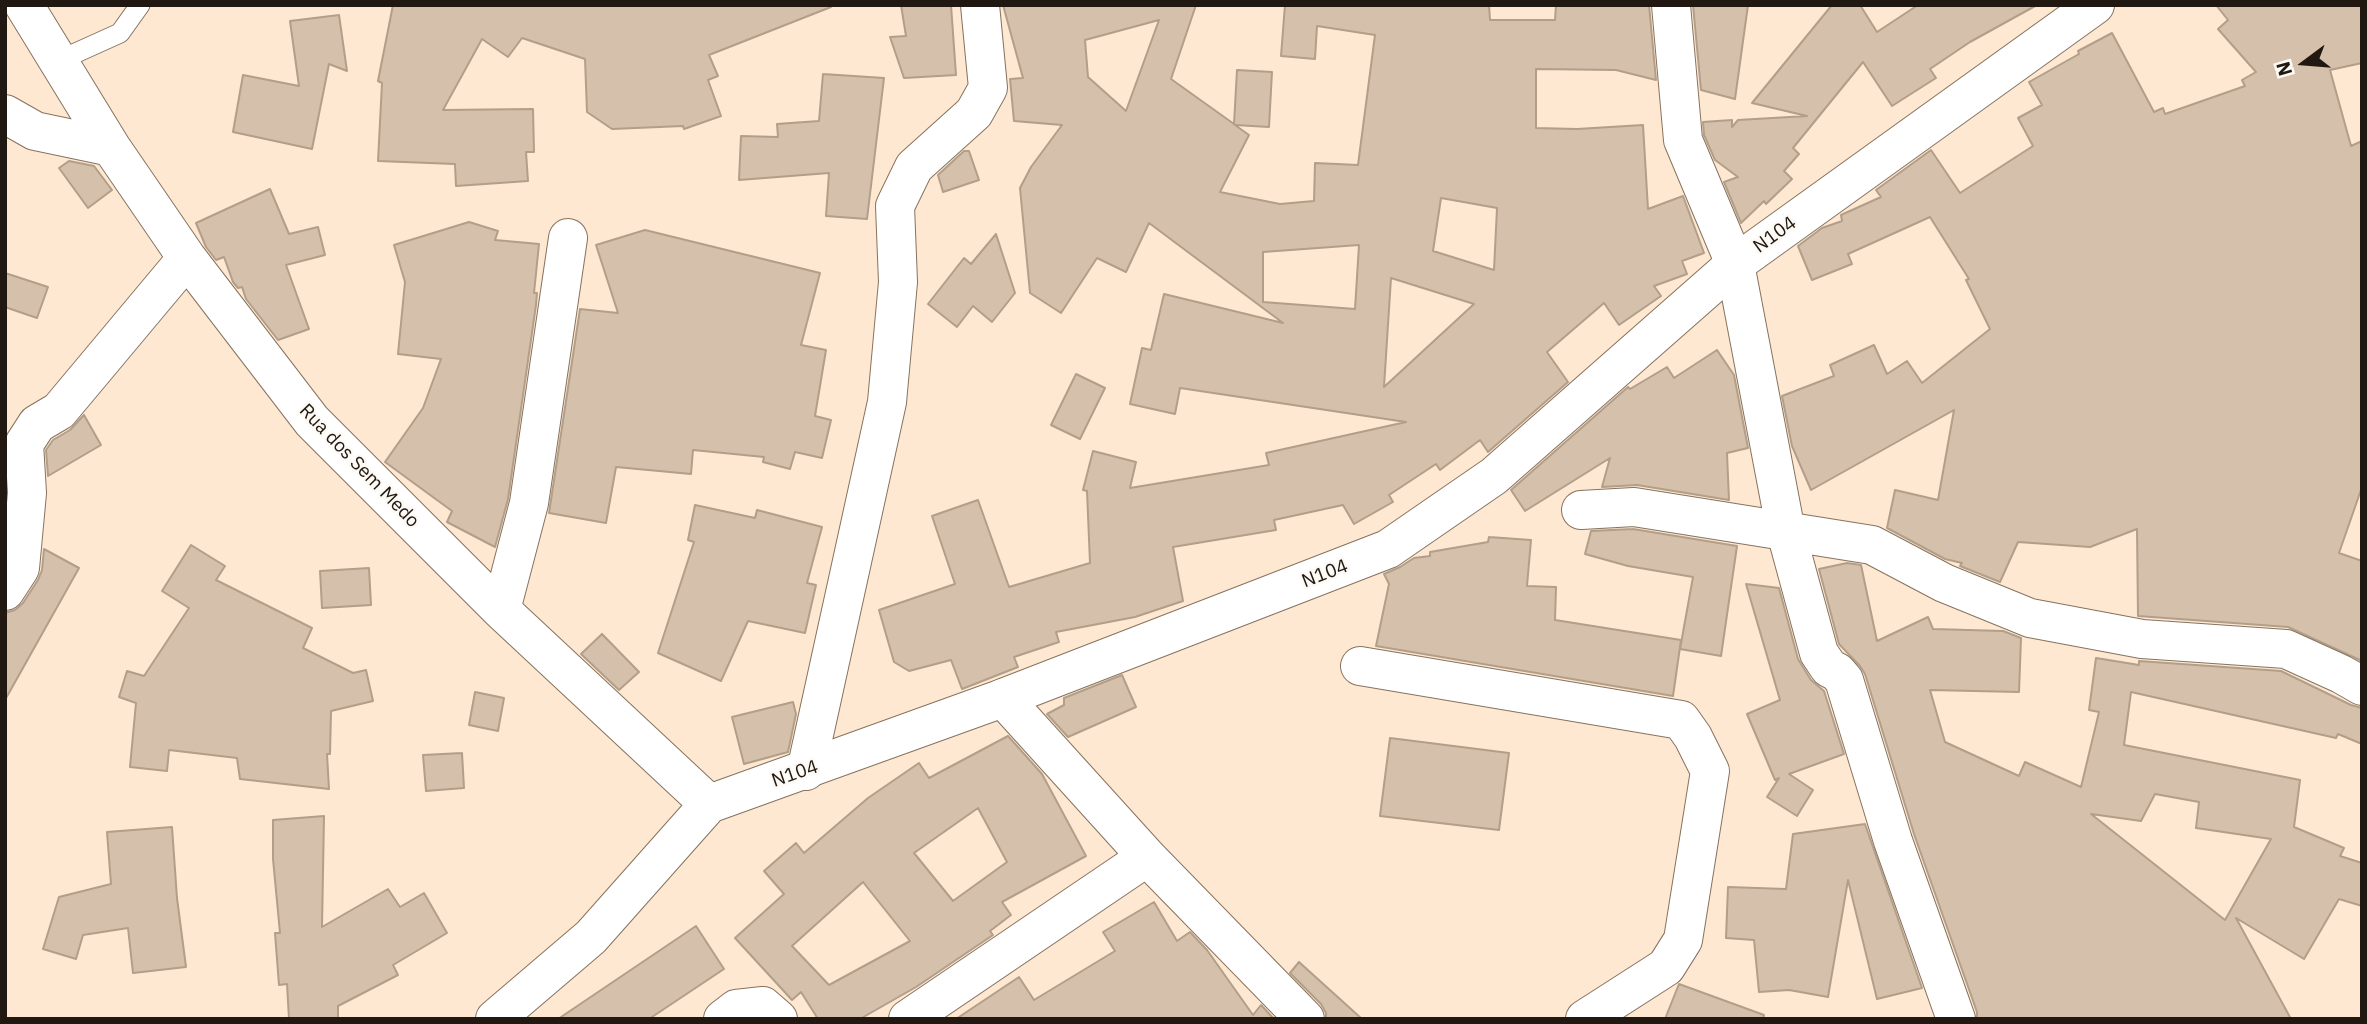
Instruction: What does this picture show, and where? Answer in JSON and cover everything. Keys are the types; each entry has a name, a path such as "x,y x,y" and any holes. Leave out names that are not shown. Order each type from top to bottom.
{"street":[{"name":"Rua dos Sem Medo","path":"24,5 111,147 187,258 312,421 501,610 709,804"},
{"path":"806,771 887,402 898,282 895,206 914,167 974,113 988,88 980,5"},
{"path":"1671,5 1683,140 1735,264 1786,532 1819,653 1829,668 1844,680 1894,841 1956,1019"},
{"name":"N104","path":"495,1019 591,937 709,804 1003,698 1388,549 1494,476 1735,264 2095,5"},
{"path":"5,114 35,131 111,147"},
{"path":"501,610 529,503 568,238"},
{"path":"5,591 20,568 27,493 24,444 37,425 59,411 187,258"},
{"path":"1581,510 1634,507 1872,545 1944,583 2030,618 2142,639 2286,649 2362,686"},
{"path":"1360,666 1681,720 1693,737 1710,771 1683,940 1666,967 1585,1019"},
{"path":"1003,698 1147,857 1305,1019"},
{"path":"908,1019 1147,857"},
{"path":"723,1019 736,1009 763,1006 778,1019"}],"lane":[{"path":"58,61 120,33 140,5"}],"building":[{"path":"393,5 831,7 709,55 718,76 708,80 721,116 684,129 683,126 612,129 587,112 585,59 522,38 508,57 482,39 443,110 533,109 534,152 526,152 528,181 456,186 455,164 378,161 382,83 378,81"},
{"path":"901,5 951,5 956,75 904,78 890,37 906,36"},
{"path":"1003,5 1196,5 1171,79 1234,124 1237,70 1272,72 1269,127 1235,125 1249,135 1220,192 1280,204 1314,201 1315,163 1358,165 1375,35 1317,26 1315,59 1281,56 1285,5 1489,5 1490,20 1555,20 1556,5 1649,5 1656,80 1616,70 1536,69 1536,128 1577,129 1643,125 1648,209 1683,196 1704,253 1682,261 1687,274 1654,286 1661,296 1619,325 1604,303 1547,352 1568,382 1488,452 1480,440 1440,470 1436,464 1389,495 1393,502 1354,524 1343,505 1274,520 1276,530 1173,547 1183,601 1135,617 1056,632 1059,642 1014,657 1018,667 962,689 951,660 909,671 894,662 879,610 955,584 932,516 978,500 1009,587 1090,563 1087,491 1083,490 1093,451 1136,462 1130,488 1269,465 1266,453 1406,422 1180,388 1175,414 1130,404 1142,348 1151,350 1164,294 1283,323 1149,223 1126,272 1097,258 1061,313 1030,293 1020,188 1031,167 1062,125 1014,121 1010,79 1023,78","holes":["1159,20 1126,111 1088,77 1085,40","1441,198 1497,208 1494,270 1433,251","1359,245 1355,309 1263,302 1263,252","1391,278 1474,304 1384,387"]},
{"path":"1693,5 1748,5 1735,99 1701,90"},
{"path":"1832,5 1860,5 1877,32 1918,5 2037,5 1970,42 1930,69 1936,78 1892,106 1863,62 1793,148 1799,154 1784,171 1792,179 1741,223 1724,182 1738,177 1715,160 1704,135 1703,122 1732,120 1732,127 1738,120 1807,116 1752,103"},
{"path":"2216,5 2362,5 2362,63 2330,70 2351,146 2362,141 2362,487 2339,553 2362,561 2362,661 2288,627 2138,616 2137,529 2090,547 2018,542 2000,582 1960,566 1962,563 1945,559 1887,528 1895,490 1938,500 1954,410 1811,490 1792,446 1782,396 1834,376 1830,365 1874,345 1887,374 1907,361 1922,383 1990,329 1966,280 1969,279 1930,217 1848,254 1852,264 1812,280 1798,246 1822,228 1842,221 1841,215 1881,197 1876,190 1931,150 1960,193 2033,146 2018,118 2042,105 2029,82 2112,33 2154,112 2163,108 2165,114 2245,86 2242,80 2256,72 2218,29 2228,20"},
{"path":"339,15 347,71 329,64 312,149 233,132 243,75 299,86 290,21"},
{"path":"823,74 884,78 867,219 826,216 829,173 739,180 741,136 778,137 777,124 819,121"},
{"path":"964,151 969,151 979,180 943,192 938,175"},
{"path":"69,161 94,166 112,190 88,208 59,168"},
{"path":"270,189 289,234 318,227 325,255 286,265 309,329 278,340 246,299 242,287 238,288 233,282 224,257 216,260 206,247 196,223"},
{"path":"469,222 498,231 495,240 539,244 534,293 537,293 536,305 508,499 495,547 447,522 452,511 385,462 423,408 441,359 398,354 405,282 394,245"},
{"path":"645,230 820,273 801,345 826,350 815,416 831,420 822,458 795,452 790,469 763,462 764,457 693,450 691,474 616,467 606,523 549,513 580,309 618,313 596,245"},
{"path":"996,234 1015,293 992,322 973,306 957,327 928,304 964,258 971,264"},
{"path":"5,273 48,287 37,318 5,307"},
{"path":"1717,350 1734,375 1748,448 1727,453 1729,500 1637,485 1602,487 1610,458 1525,511 1511,490 1628,387 1630,389 1667,367 1674,378"},
{"path":"1076,374 1105,388 1080,439 1051,425"},
{"path":"84,415 101,445 48,476 46,450 53,440 70,430"},
{"path":"695,505 755,518 757,510 822,527 807,583 816,585 805,633 748,621 721,681 658,653 694,542 688,540"},
{"path":"1633,529 1737,546 1721,656 1680,649 1693,577 1628,566 1585,554 1591,531"},
{"path":"1489,537 1531,540 1527,586 1556,587 1555,620 1681,640 1673,696 1376,646 1389,584 1384,574 1414,558 1430,556 1430,552 1488,542"},
{"path":"191,545 225,566 216,580 312,628 303,648 353,673 366,670 373,701 331,711 330,754 327,754 329,789 240,779 237,758 169,750 167,771 130,767 136,703 119,697 127,671 144,676 189,608 162,591"},
{"path":"44,549 79,568 5,700 5,613 15,610 23,603 38,580"},
{"path":"1847,563 1861,565 1877,641 1928,617 1933,629 2003,631 2021,638 2019,692 1930,690 1945,742 2019,776 2025,762 2081,787 2099,712 2089,710 2096,658 2139,665 2139,661 2281,671 2362,708 2362,744 2338,734 2336,738 2131,692 2124,745 2300,780 2294,827 2344,848 2340,856 2362,863 2362,906 2339,899 2304,959 2236,918 2291,1019 1977,1019 1977,1012 1914,834 1865,674 1839,644 1819,569","holes":["2155,794 2199,802 2196,828 2271,839 2225,920 2091,814 2141,821"]},
{"path":"369,568 371,605 322,608 320,571"},
{"path":"1746,584 1779,588 1798,659 1811,680 1824,691 1844,754 1789,774 1813,790 1797,816 1767,797 1779,778 1775,780 1747,714 1780,700"},
{"path":"602,634 639,672 619,690 581,654"},
{"path":"1122,675 1136,707 1068,737 1047,714 1064,705 1064,698"},
{"path":"475,692 504,698 498,731 469,725"},
{"path":"793,702 796,714 788,752 744,764 732,717"},
{"path":"1008,736 1042,774 1086,856 1002,902 1011,915 990,931 993,935 916,987 860,1019 818,1019 801,992 792,1000 735,938 784,894 764,871 796,843 804,853 868,798 919,763 929,778","holes":["978,808 1007,862 953,901 914,853","863,882 910,941 829,985 792,946"]},
{"path":"1390,738 1509,753 1499,830 1380,816"},
{"path":"462,753 464,788 426,791 423,755"},
{"path":"324,816 322,927 388,889 400,907 424,893 447,933 393,965 398,975 338,1006 338,1019 289,1019 287,984 279,985 275,933 280,933 273,859 273,820"},
{"path":"1865,824 1922,988 1877,999 1848,880 1828,997 1789,990 1759,992 1754,940 1726,938 1728,887 1786,889 1793,834"},
{"path":"172,827 186,967 133,973 128,928 83,935 76,959 43,949 59,897 111,884 107,832"},
{"path":"1154,902 1177,941 1190,932 1207,950 1253,1015 1261,1005 1274,1019 956,1019 1019,977 1034,1000 1115,951 1103,932"},
{"path":"696,926 724,969 649,1019 558,1019"},
{"path":"1299,962 1362,1019 1326,1019 1321,1004 1290,973"},
{"path":"1679,984 1764,1015 1763,1019 1665,1019"}]}
